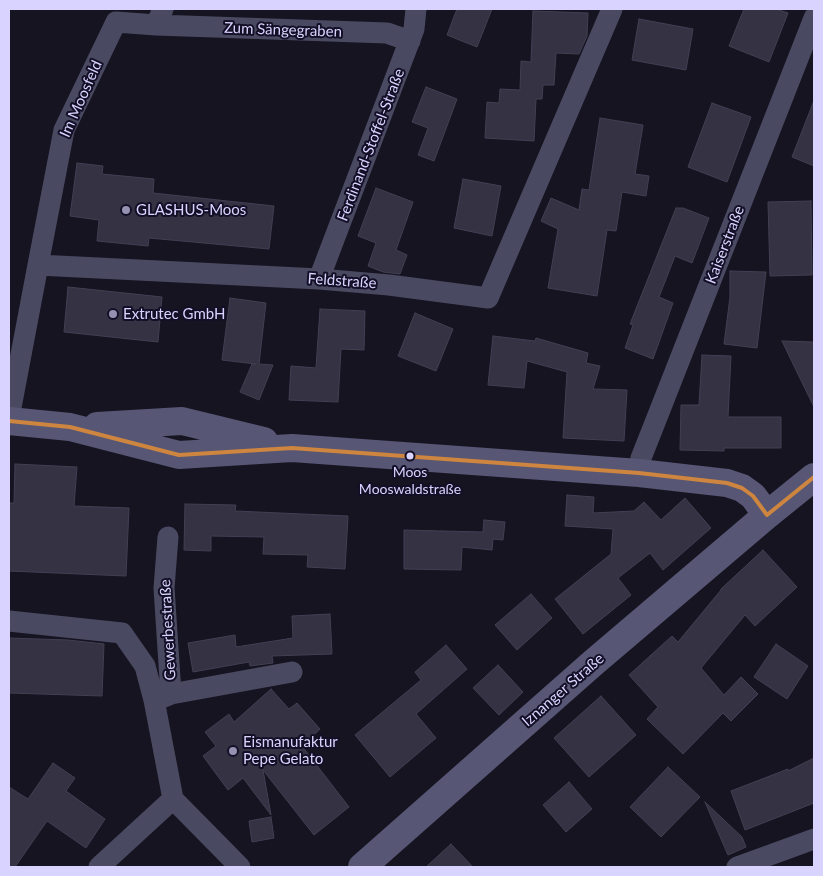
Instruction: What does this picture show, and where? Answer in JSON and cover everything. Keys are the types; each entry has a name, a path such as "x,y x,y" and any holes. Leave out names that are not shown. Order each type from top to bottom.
{"main road":[{"path":"9,420 70,427 179,454 292,448 639,473 727,483 742,488 753,496 767,515"},
{"name":"Iznanger Straße","path":"362,867 593,663 814,477"}],"street":[{"name":"Ferdinand-Stoffel-Straße","path":"320,279 410,41 414,29 416,9"},
{"name":"Feldstraße","path":"38,265 320,279 389,285 488,298 612,9"},
{"name":"Zum Sängegraben","path":"159,17 387,33 410,41"},
{"name":"Im Moosfeld","path":"38,265 64,130 116,22 159,17"},
{"name":"Kaiserstraße","path":"639,473 641,458 814,18"},
{"path":"9,420 38,265"},
{"name":"Gewerbestraße","path":"168,536 164,588 163,697 173,799"},
{"name":"Gewerbestraße","path":"9,621 122,633 145,666 163,697"},
{"name":"Gewerbestraße","path":"163,697 292,672"},
{"path":"99,867 173,799 240,867"},
{"path":"737,867 814,838"}],"building":[{"path":"457,9 492,9 477,47 447,35"},
{"path":"744,9 776,9 788,13 769,62 729,46"},
{"path":"533,11 588,13 587,36 579,54 556,53 554,85 543,85 542,99 536,99 534,141 485,138 487,102 499,103 500,89 520,90 521,61 531,62"},
{"path":"639,19 693,29 686,70 632,60"},
{"path":"426,87 457,99 434,161 418,155 428,128 412,122"},
{"path":"712,103 751,117 727,182 688,167"},
{"path":"814,103 814,166 792,157"},
{"path":"600,118 643,125 635,174 649,176 646,196 622,192 616,231 607,230 597,296 548,288 558,229 541,221 551,198 579,210 582,189 589,190"},
{"path":"77,163 103,166 102,174 154,179 153,193 274,206 269,249 149,238 148,246 97,241 99,220 70,216"},
{"path":"463,179 501,186 492,236 454,228"},
{"path":"376,188 413,202 396,250 407,255 400,274 383,272 368,266 376,243 358,236"},
{"path":"811,201 812,275 770,276 768,202"},
{"path":"676,208 683,208 709,218 692,263 675,256 659,297 673,303 653,359 625,348 633,325 630,324"},
{"path":"730,271 766,272 757,348 724,344 730,297"},
{"name":"Extrutec GmbH","path":"68,287 162,297 158,342 64,332"},
{"path":"230,298 266,303 259,364 273,365 259,400 240,392 252,364 256,364 222,360"},
{"path":"320,309 365,311 364,350 341,349 338,402 289,400 291,366 316,368"},
{"path":"415,313 453,329 436,371 398,356"},
{"path":"493,336 535,341 536,338 588,353 586,363 600,366 593,389 627,390 624,441 563,438 567,372 527,361 524,388 488,385"},
{"path":"782,341 814,342 814,407 795,368"},
{"path":"702,355 731,356 728,417 781,417 781,448 724,448 724,451 680,450 681,405 699,405"},
{"path":"15,464 77,467 74,506 129,508 126,576 9,571 9,503 14,503"},
{"path":"567,495 594,497 593,513 634,511 644,502 661,520 685,498 711,528 663,570 650,553 618,578 631,595 583,634 555,599 611,554 613,529 565,526"},
{"path":"185,504 236,505 235,511 348,516 345,569 307,567 308,555 263,554 264,537 211,536 211,551 184,550"},
{"path":"484,520 505,522 503,540 493,539 492,550 462,547 461,570 404,569 404,530 483,532"},
{"path":"763,550 797,587 755,626 745,615 701,668 724,695 741,677 758,694 731,721 723,713 683,754 647,719 658,707 629,675 672,636 678,642 721,589"},
{"path":"531,594 552,618 517,650 495,625"},
{"path":"330,614 332,654 272,656 273,663 250,666 249,662 193,672 188,643 235,635 236,647 293,638 292,616"},
{"path":"9,638 68,640 104,644 102,696 9,693"},
{"path":"776,644 808,666 787,699 754,677"},
{"path":"446,645 467,669 416,714 436,738 390,777 355,735 421,680 415,672"},
{"path":"498,665 523,692 499,715 473,688"},
{"path":"271,689 289,709 297,703 320,729 302,746 349,807 314,835 263,770 271,815 243,778 228,790 203,756 216,746 205,732 229,714 234,722"},
{"path":"601,696 636,735 589,777 554,738"},
{"path":"814,758 814,803 745,830 731,791 788,769 788,771"},
{"path":"53,763 75,778 66,791 105,819 86,848 47,821 15,867 9,867 9,787 28,799"},
{"path":"668,767 700,797 661,837 630,807"},
{"path":"569,782 592,809 566,832 543,805"},
{"path":"705,802 742,837 746,847 728,855"},
{"path":"271,817 274,838 252,842 249,821"},
{"path":"451,844 473,867 426,867"}],"transit line":[{"path":"9,421 70,427 179,455 292,448 639,473 727,483 742,488 753,496 767,515 814,477"}],"place":[{"name":"GLASHUS-Moos","path":"126,210"},
{"name":"Extrutec GmbH","path":"113,314"},
{"name":"Moos Mooswaldstraße","path":"410,456"},
{"name":"Eismanufaktur Pepe Gelato","path":"233,751"}]}
